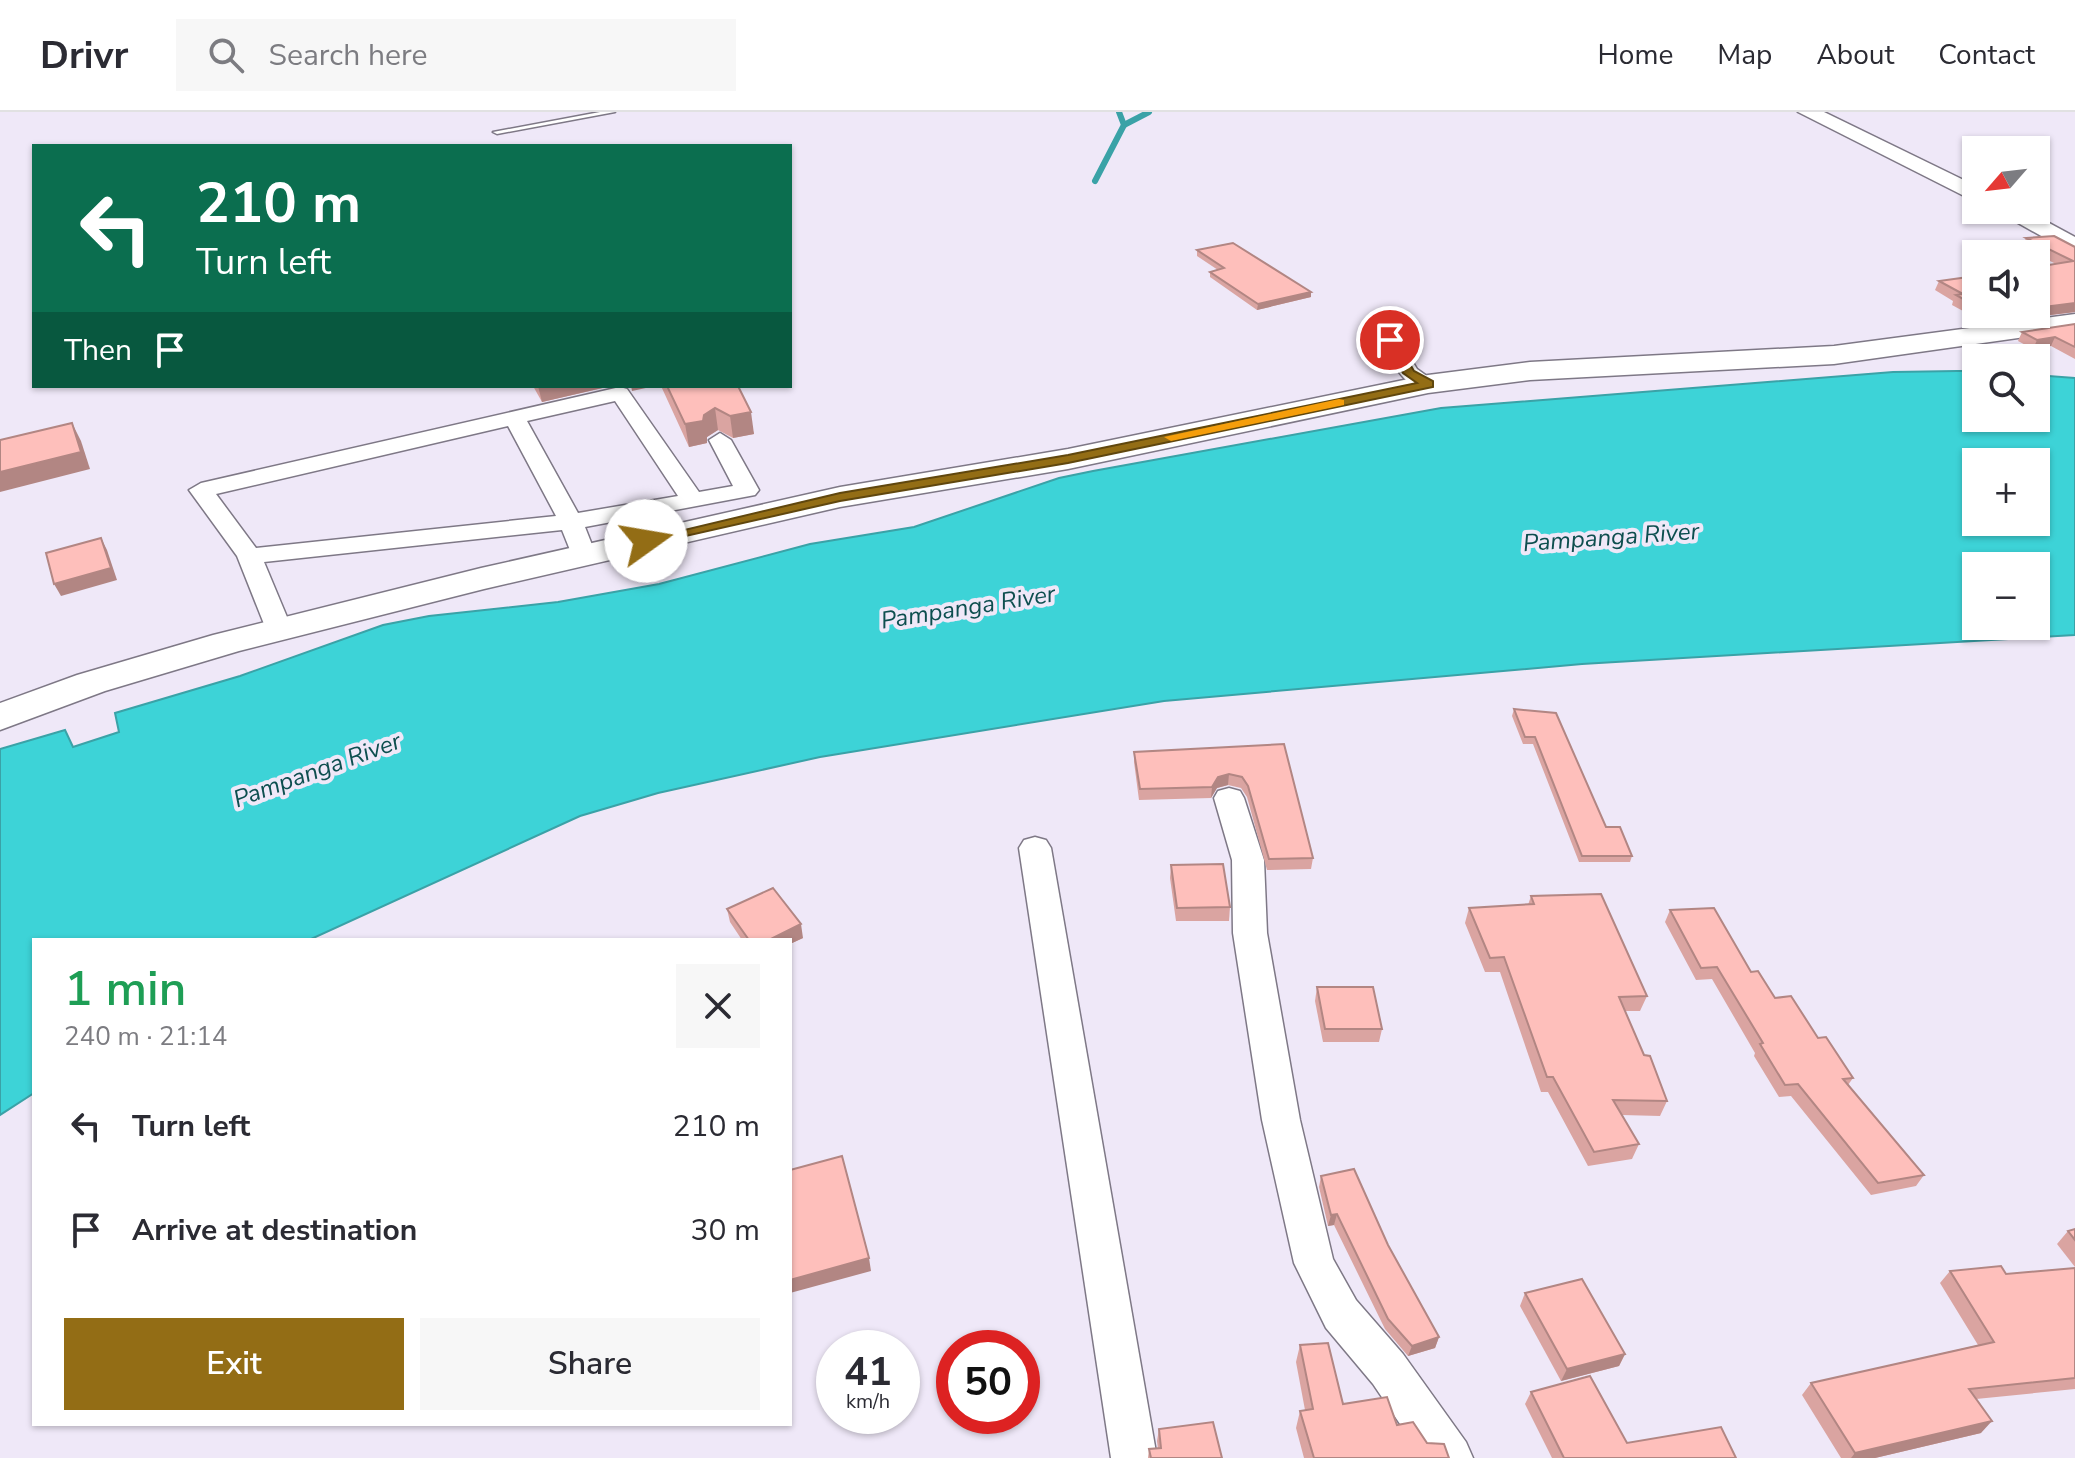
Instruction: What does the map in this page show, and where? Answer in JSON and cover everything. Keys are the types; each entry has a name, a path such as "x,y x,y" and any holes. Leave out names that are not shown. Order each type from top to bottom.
{"main road":[{"path":"1808,112 1962,188"},
{"path":"2033,224 2075,247"},
{"path":"0,717 91,683 578,538 1068,459 1428,384 1530,371 1834,355 2075,322"}],"street":[{"path":"1390,340 1409,373 1428,384"},
{"path":"279,629 249,556 201,490 620,393 693,500"},
{"path":"514,417 578,538"},
{"path":"249,556 578,538 693,500 747,490 720,440"},
{"path":"1229,798 1248,860 1250,933 1281,1120 1314,1263 1341,1314 1388,1369 1450,1458"},
{"path":"1035,848 1134,1458"}],"lane":[{"path":"497,132 612,112"}],"water":[{"name":"Pampanga River","path":"1962,371 1962,432 2050,432 2050,376 2075,378 2075,635 2050,636 2050,552 1962,552 1962,640 1990,640 1582,664 1164,701 820,757 658,793 580,816 313,938 32,938 32,1094 0,1115 0,749 65,730 73,747 119,732 115,713 240,676 383,625 429,616 558,602 659,584 810,544 914,527 1059,478 1441,408 1893,372"}],"building":[{"path":"2054,236 2075,247 2075,303 2050,306 2050,265 2073,261 2050,250 2050,240 2026,238"},
{"path":"1233,243 1311,292 1258,304 1210,272 1224,268 1197,250"},
{"path":"1962,278 1962,293 1939,281"},
{"path":"2075,324 2075,347 2055,337 2037,340 2022,332"},
{"path":"668,388 739,388 751,412 730,416 715,408 704,415 703,421 685,424"},
{"path":"72,423 81,452 0,472 0,440"},
{"path":"101,538 111,568 54,584 46,553"},
{"path":"1514,709 1556,713 1606,827 1620,827 1632,856 1582,856 1535,737 1525,737"},
{"path":"1284,744 1313,858 1269,859 1248,786 1242,777 1229,774 1218,777 1212,787 1140,789 1134,752"},
{"path":"1223,864 1230,907 1177,908 1171,865"},
{"path":"773,888 801,924 773,938 748,938 727,909"},
{"path":"1601,894 1647,996 1619,997 1644,1055 1650,1056 1667,1101 1613,1100 1639,1144 1594,1152 1553,1077 1547,1077 1504,957 1490,958 1469,908 1534,904 1531,896"},
{"path":"1714,908 1751,972 1758,971 1775,998 1791,996 1818,1038 1826,1037 1853,1078 1843,1079 1924,1175 1878,1183 1798,1084 1785,1085 1717,967 1701,968 1670,910"},
{"path":"1317,987 1373,987 1382,1029 1325,1029"},
{"path":"842,1156 869,1258 792,1279 792,1169"},
{"path":"1354,1169 1388,1245 1439,1337 1412,1346 1388,1319 1337,1214 1331,1215 1321,1176"},
{"path":"2001,1266 2006,1274 2075,1268 2075,1378 1969,1389 1992,1421 1855,1453 1811,1383 1994,1342 1950,1271"},
{"path":"1582,1279 1625,1354 1567,1369 1525,1293"},
{"path":"1328,1343 1343,1404 1387,1397 1397,1425 1413,1422 1427,1443 1444,1444 1449,1458 1314,1458 1300,1411 1313,1409 1300,1345"},
{"path":"1590,1376 1627,1443 1721,1427 1736,1458 1564,1458 1531,1392"},
{"path":"1213,1422 1222,1458 1151,1458 1149,1449 1161,1448 1159,1429"}],"waterway":[{"path":"1119,112 1124,125"},
{"path":"1124,125 1149,112"},
{"path":"1095,181 1124,125"}],"slow traffic":[{"path":"1171,437 1339,402"}],"route":[{"path":"646,541 840,497 1068,459 1428,384 1409,373 1390,340"}]}
